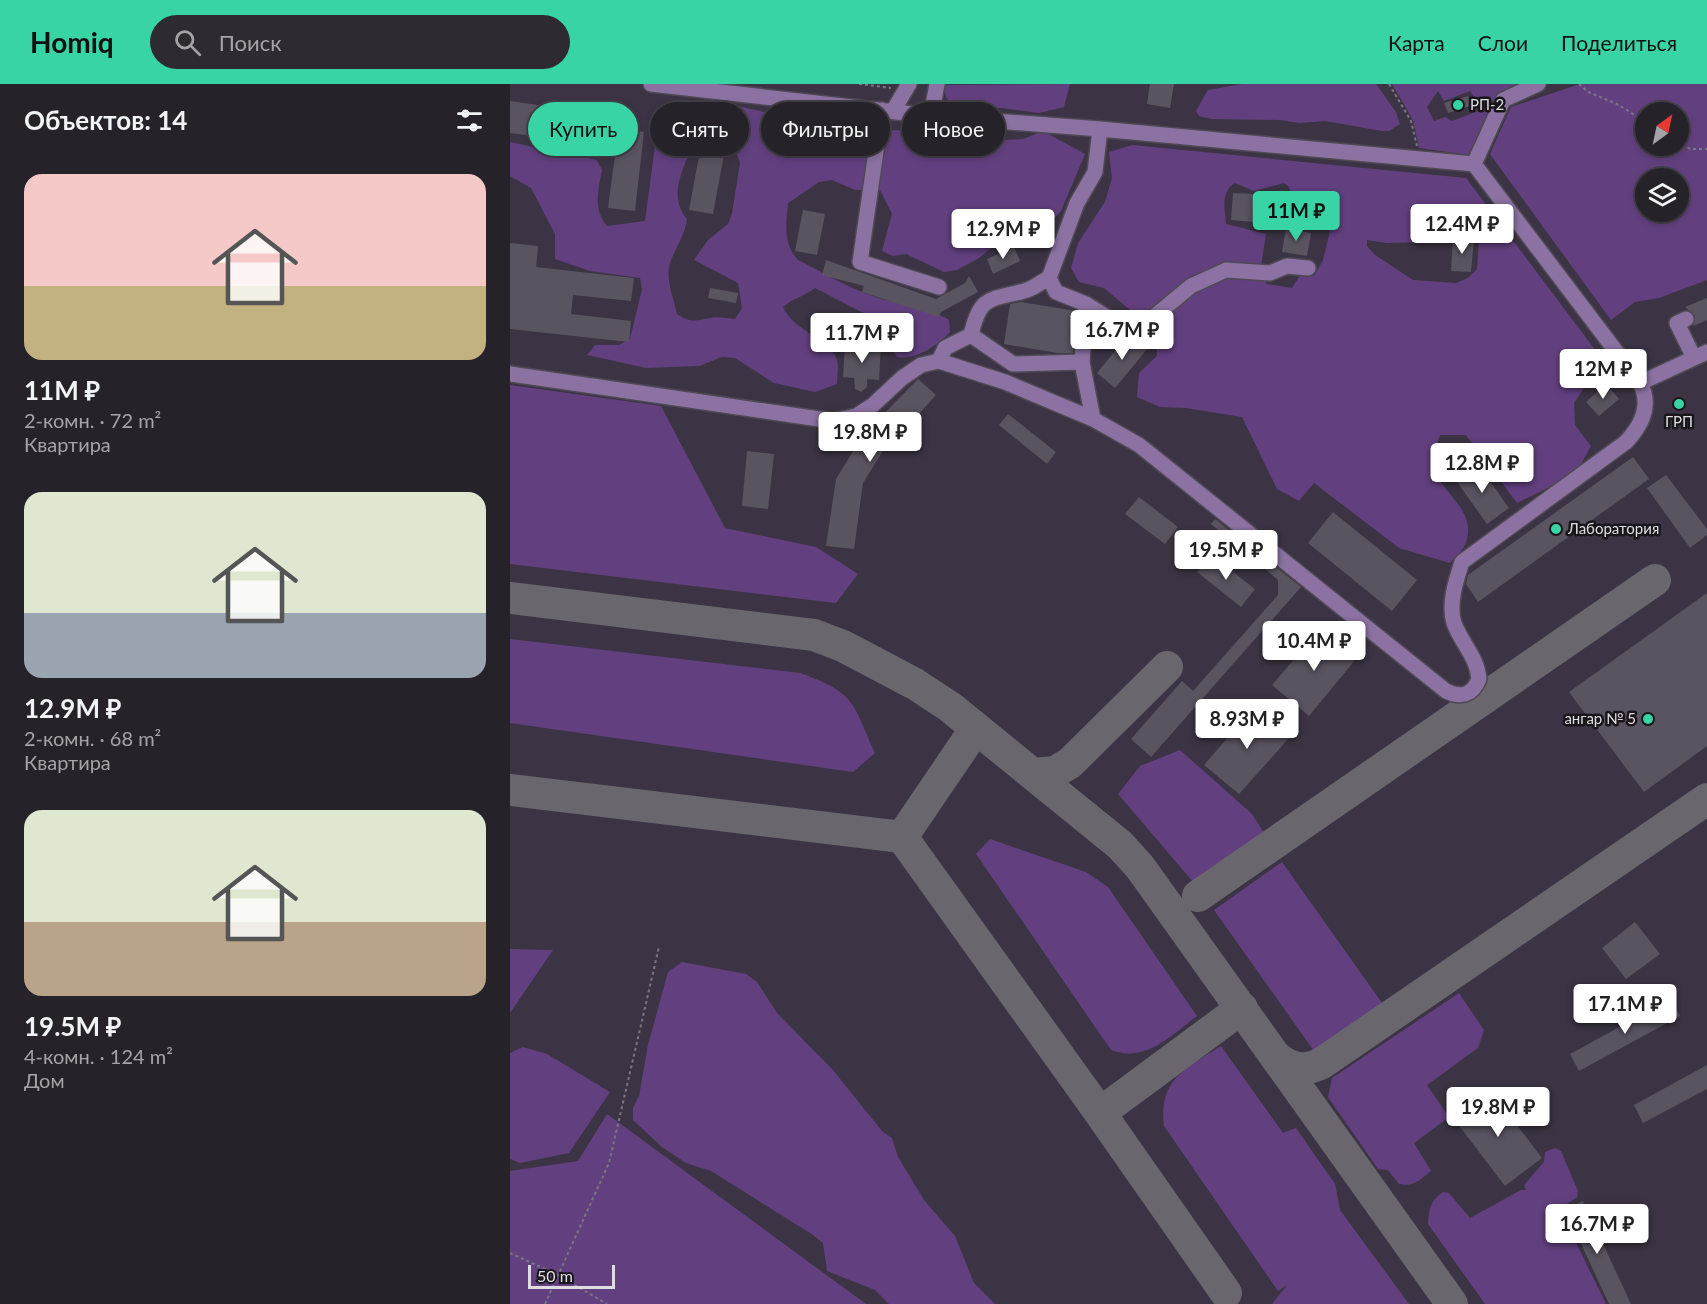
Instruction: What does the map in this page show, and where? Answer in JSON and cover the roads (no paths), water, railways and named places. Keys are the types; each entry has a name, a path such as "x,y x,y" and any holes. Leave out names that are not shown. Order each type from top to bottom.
{"lane":[{"path":"651,84 813,102"},
{"path":"890,108 909,84"},
{"path":"934,102 937,84"},
{"path":"1474,164 1503,100 1538,84"},
{"path":"510,374 833,421 856,416 873,405 902,378 921,365 939,361 1005,382 1093,419 1138,445 1446,692 1461,696 1470,693 1479,678 1470,650 1454,623 1452,606 1462,562 1626,442 1638,428 1646,407 1640,382 1474,164 1005,122"},
{"path":"939,361 945,348 971,334 976,312 994,297 1026,291 1049,278 1077,203 1095,172 1100,129"},
{"path":"880,156 860,262 939,286"},
{"path":"1049,278 1056,292 1086,304 1118,324 1135,326 1150,320 1191,286 1227,270 1266,273 1287,266 1308,268"},
{"path":"1086,304 1082,362 1093,419"},
{"path":"1640,382 1700,355 1677,323 1686,319"},
{"path":"971,334 1013,364 1082,362"},
{"path":"1005,382 1013,364"}],"place":[{"name":"РП-2","path":"1458,105"},
{"name":"ГРП","path":"1679,404"},
{"name":"Лаборатория","path":"1556,529"},
{"name":"ангар № 5","path":"1648,719"}]}
